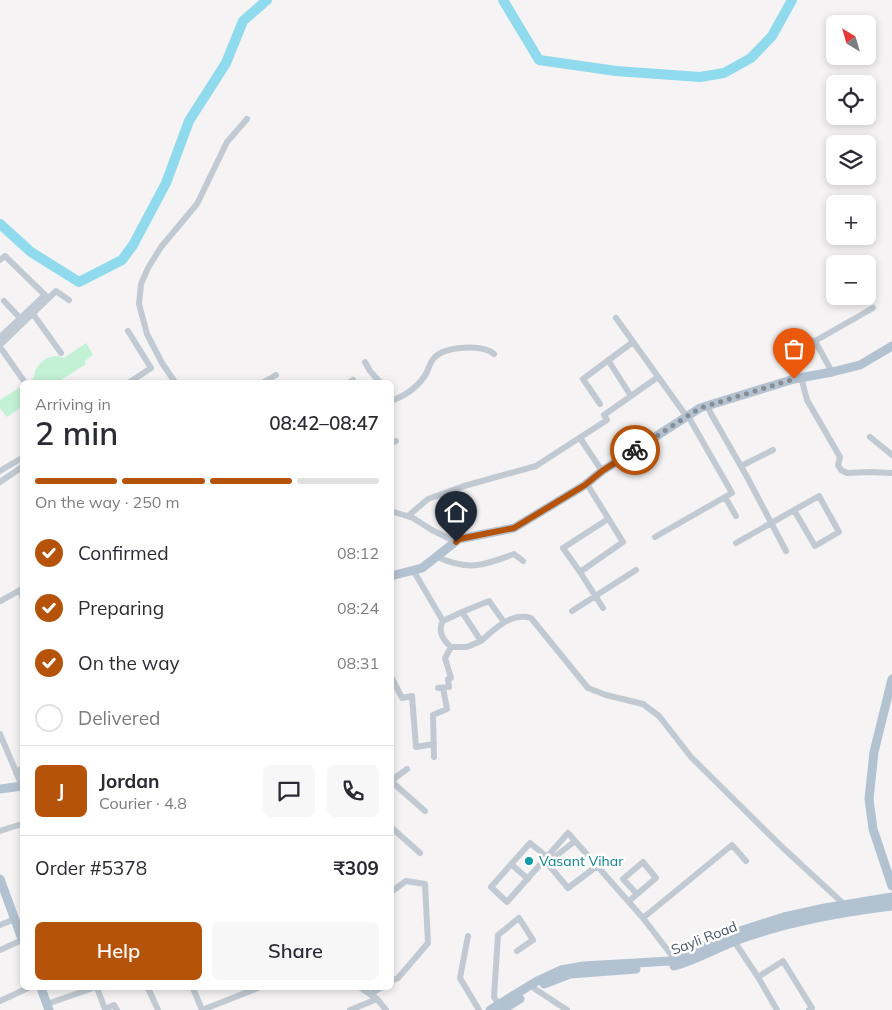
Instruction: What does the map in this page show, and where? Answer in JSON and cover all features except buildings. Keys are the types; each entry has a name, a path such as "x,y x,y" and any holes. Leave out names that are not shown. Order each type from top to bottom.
{"main road":[{"path":"394,575 422,568 459,539 514,528 587,484 602,471 687,416 708,405 802,377 860,365 892,346"},
{"path":"892,679 874,752 869,799 873,829 892,886"},
{"path":"0,789 20,786"},
{"path":"0,879 20,934"},
{"path":"490,1010 501,1008 536,981 553,972 568,968 677,962 743,930 802,913 844,904 892,897"},
{"name":"Sayli Road","path":"501,1008 552,980 570,974 677,962 734,941 792,923 892,906"},
{"path":"42,990 48,1007"}],"street":[{"path":"174,380 162,363 147,334 140,304 141,284 161,247 197,204 228,142 247,119"},
{"path":"0,260 5,256 45,295 0,337"},
{"path":"23,380 0,346 56,291 69,300"},
{"path":"1,301 20,318"},
{"path":"796,345 809,340 815,341 873,308"},
{"path":"34,314 61,353"},
{"path":"616,318 687,416 732,493 656,538"},
{"path":"128,331 151,368 133,380"},
{"path":"815,341 832,372"},
{"path":"600,404 583,379 633,342"},
{"path":"394,400 421,383 434,358 445,350 480,348 487,349 494,354"},
{"path":"608,360 631,396"},
{"path":"365,362 378,380"},
{"path":"267,380 276,375"},
{"path":"408,516 428,498 536,466 607,420 604,415 658,377"},
{"path":"802,377 806,400 840,457 838,465 841,470 847,474 892,472"},
{"path":"394,395 398,398"},
{"path":"708,405 710,412 786,551"},
{"path":"870,437 892,455"},
{"path":"580,438 602,471"},
{"path":"741,466 773,450"},
{"path":"0,471 20,459"},
{"path":"0,482 20,468"},
{"path":"580,572 622,542 587,484"},
{"path":"736,543 771,523 794,510 819,496 839,532 815,546 794,510"},
{"path":"725,497 736,516"},
{"path":"394,512 408,516 456,542"},
{"path":"603,608 563,548 608,520"},
{"path":"437,557 458,565 472,566 514,554 523,561"},
{"path":"413,570 443,622"},
{"path":"572,611 636,570"},
{"path":"2,601 20,590"},
{"path":"451,647 443,637 440,625 462,612 489,600 504,622"},
{"path":"462,612 481,640"},
{"path":"451,647 467,647 481,640 504,622 520,616 531,618 588,688 643,704 659,716 698,763 780,845 851,912"},
{"path":"434,757 433,715 447,708 441,688 449,687 448,679 451,678 445,658 451,647"},
{"path":"394,682 402,698 412,696 416,747 434,744"},
{"path":"0,734 20,782"},
{"path":"394,780 407,769"},
{"path":"16,773 20,770"},
{"path":"394,784 425,811"},
{"path":"0,831 20,825"},
{"path":"394,829 420,853"},
{"path":"547,857 530,843 491,887 507,902 528,879 568,833 643,918 677,962"},
{"path":"575,841 547,863 568,888 597,866"},
{"path":"643,918 732,844 746,861"},
{"path":"628,901 637,894 656,878 643,862 623,880 637,894"},
{"path":"511,864 528,879"},
{"path":"394,890 406,881 425,884 428,943 398,978 394,979"},
{"path":"501,1008 494,997 498,935 519,918 533,940 517,951"},
{"path":"0,925 15,919"},
{"path":"468,936 460,978 479,1010"},
{"path":"0,950 20,941"},
{"path":"734,941 777,1010"},
{"path":"758,977 783,962 812,1008 809,1010"},
{"path":"535,989 567,1010"},
{"path":"0,1001 24,990"},
{"path":"48,1007 88,990"},
{"path":"98,990 105,1009 114,1005 117,1010"},
{"path":"149,990 158,1010"},
{"path":"194,990 202,1010 253,990"},
{"path":"364,990 377,999 386,1010"},
{"path":"371,994 377,990"},
{"path":"350,1010 377,999"}],"green space":[{"path":"86,343 93,355 85,361 86,364 61,380 32,380 40,363 44,360 56,356 64,358"},
{"path":"20,387 20,408 7,417 0,408 0,400"}],"waterway":[{"path":"0,224 31,252 79,282 122,260 133,245 166,183 189,121 226,63 243,21 267,0"},
{"path":"503,0 539,60 616,71 700,77 724,73 751,58 772,36 792,0"}],"way so far":[{"path":"635,450 700,408 794,379"}],"place":[{"name":"Vasant Vihar","path":"529,861"}],"route":[{"path":"456,542 459,539 514,528 585,485 602,471 635,450"}]}
